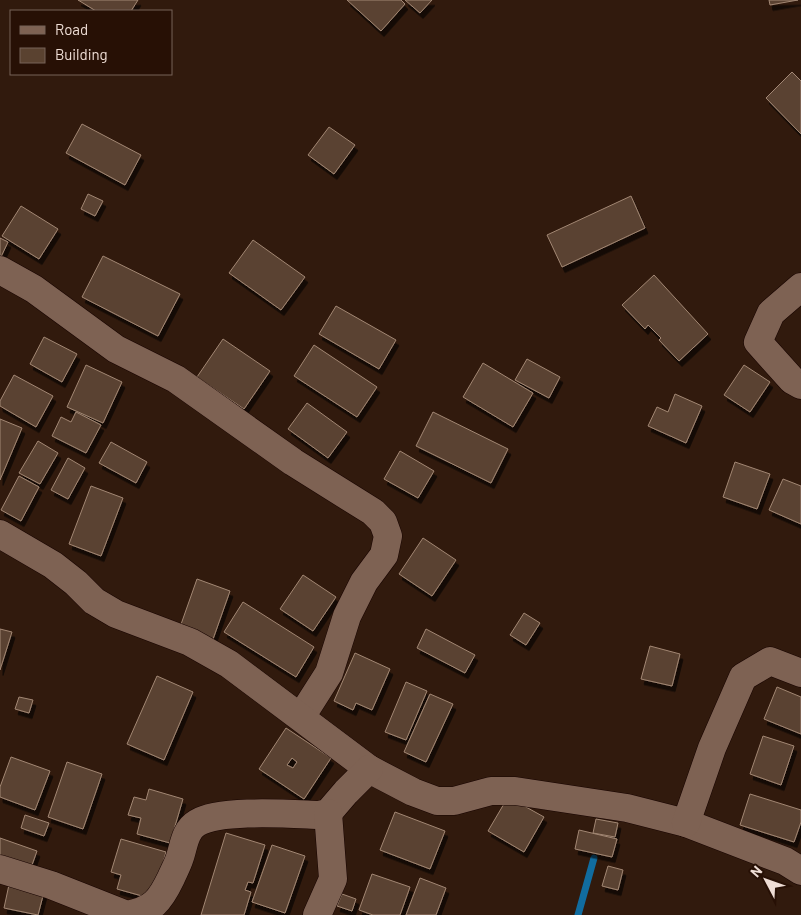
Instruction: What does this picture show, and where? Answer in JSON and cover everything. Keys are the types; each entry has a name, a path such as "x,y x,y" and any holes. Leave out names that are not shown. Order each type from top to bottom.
{"street":[{"path":"0,270 34,289 116,349 176,380 292,462 373,512 383,522 388,536 384,555 364,582 347,616 329,673 301,717"},
{"path":"801,287 771,313 758,342 792,380 801,386"},
{"path":"0,534 53,565 76,582 94,601 116,614 190,642 230,664 370,769 413,792 437,801 454,801 491,791 515,791 627,808 686,823 785,861 801,871"},
{"path":"686,823 712,748 743,677 770,660 801,673"},
{"path":"0,869 51,885 96,910 127,915 140,913 151,907 163,895 180,860 185,838 190,828 198,822 222,815 319,815 328,813 370,769"},
{"path":"317,915 333,879 328,813"}],"building":[{"path":"78,0 138,0 132,10 94,10"},
{"path":"347,0 401,0 405,4 381,31"},
{"path":"405,0 432,0 420,13"},
{"path":"769,0 798,0 770,5"},
{"path":"792,72 801,81 801,134 766,98"},
{"path":"82,124 141,155 125,185 66,153"},
{"path":"329,127 355,145 334,174 308,155"},
{"path":"88,194 103,201 95,216 81,209"},
{"path":"631,196 645,228 562,267 547,235"},
{"path":"21,206 58,229 39,259 2,236"},
{"path":"0,238 8,242 0,259"},
{"path":"253,240 305,277 281,310 229,273"},
{"path":"103,256 180,294 158,336 82,297"},
{"path":"654,275 708,334 679,361 648,325 645,329 622,305"},
{"path":"336,306 396,340 379,369 319,334"},
{"path":"44,337 77,354 62,382 30,364"},
{"path":"223,339 270,371 244,409 197,377"},
{"path":"314,345 377,387 357,417 294,376"},
{"path":"527,359 560,377 549,398 515,380"},
{"path":"483,363 533,393 513,427 463,397"},
{"path":"86,365 122,382 103,423 67,407"},
{"path":"744,365 770,382 750,412 724,395"},
{"path":"14,375 53,396 36,427 0,406 0,401"},
{"path":"675,394 702,406 686,443 648,426 657,407 668,412"},
{"path":"307,403 347,432 328,458 288,429"},
{"path":"76,412 101,425 86,453 52,436 61,417 71,422"},
{"path":"433,412 508,449 491,483 416,446"},
{"path":"0,419 22,428 0,480"},
{"path":"38,441 58,453 40,484 19,473"},
{"path":"111,442 147,462 136,483 99,463"},
{"path":"400,451 434,471 418,498 384,479"},
{"path":"68,458 85,468 68,499 51,490"},
{"path":"735,462 770,474 757,509 723,497"},
{"path":"19,476 39,487 21,521 1,510"},
{"path":"783,479 801,486 801,524 769,510"},
{"path":"91,486 123,498 101,556 69,544"},
{"path":"423,538 456,560 432,596 399,574"},
{"path":"303,575 336,597 313,631 280,609"},
{"path":"197,579 230,591 212,642 179,630"},
{"path":"243,602 314,647 296,677 224,632"},
{"path":"524,613 540,623 526,645 510,635"},
{"path":"0,629 12,632 0,670"},
{"path":"426,629 475,655 465,673 417,648"},
{"path":"650,646 680,654 672,686 641,679"},
{"path":"355,653 390,669 372,710 356,703 353,710 334,701"},
{"path":"157,676 193,692 164,760 127,744"},
{"path":"406,682 427,691 406,740 385,732"},
{"path":"777,687 801,697 801,734 764,719"},
{"path":"430,694 453,704 426,762 404,752"},
{"path":"19,697 33,700 29,713 15,709"},
{"path":"286,728 331,758 304,799 259,769","holes":["292,758 297,762 293,768 287,765"]},
{"path":"763,736 794,746 781,785 750,774"},
{"path":"11,757 50,771 35,810 0,797 0,787"},
{"path":"67,762 102,774 83,829 48,817"},
{"path":"149,789 183,799 170,843 137,834 141,818 128,815 134,797 146,800"},
{"path":"750,794 801,810 801,822 794,842 740,825"},
{"path":"508,797 544,817 524,852 488,831"},
{"path":"395,812 445,831 430,869 380,850"},
{"path":"25,815 49,823 44,836 21,828"},
{"path":"596,819 618,823 615,837 593,833"},
{"path":"579,830 617,839 612,857 575,849"},
{"path":"226,833 265,845 253,883 248,882 245,890 251,892 244,915 201,915"},
{"path":"0,838 37,851 32,865 0,855"},
{"path":"121,839 166,852 153,899 117,889 121,875 111,872"},
{"path":"272,845 305,856 285,913 252,902"},
{"path":"608,866 623,870 618,890 602,886"},
{"path":"372,874 410,887 400,915 373,915 359,910"},
{"path":"420,878 446,888 436,915 406,915"},
{"path":"10,880 45,888 38,915 4,908"},
{"path":"342,894 356,899 352,911 337,906"}],"waterway":[{"path":"578,915 594,858"}]}
